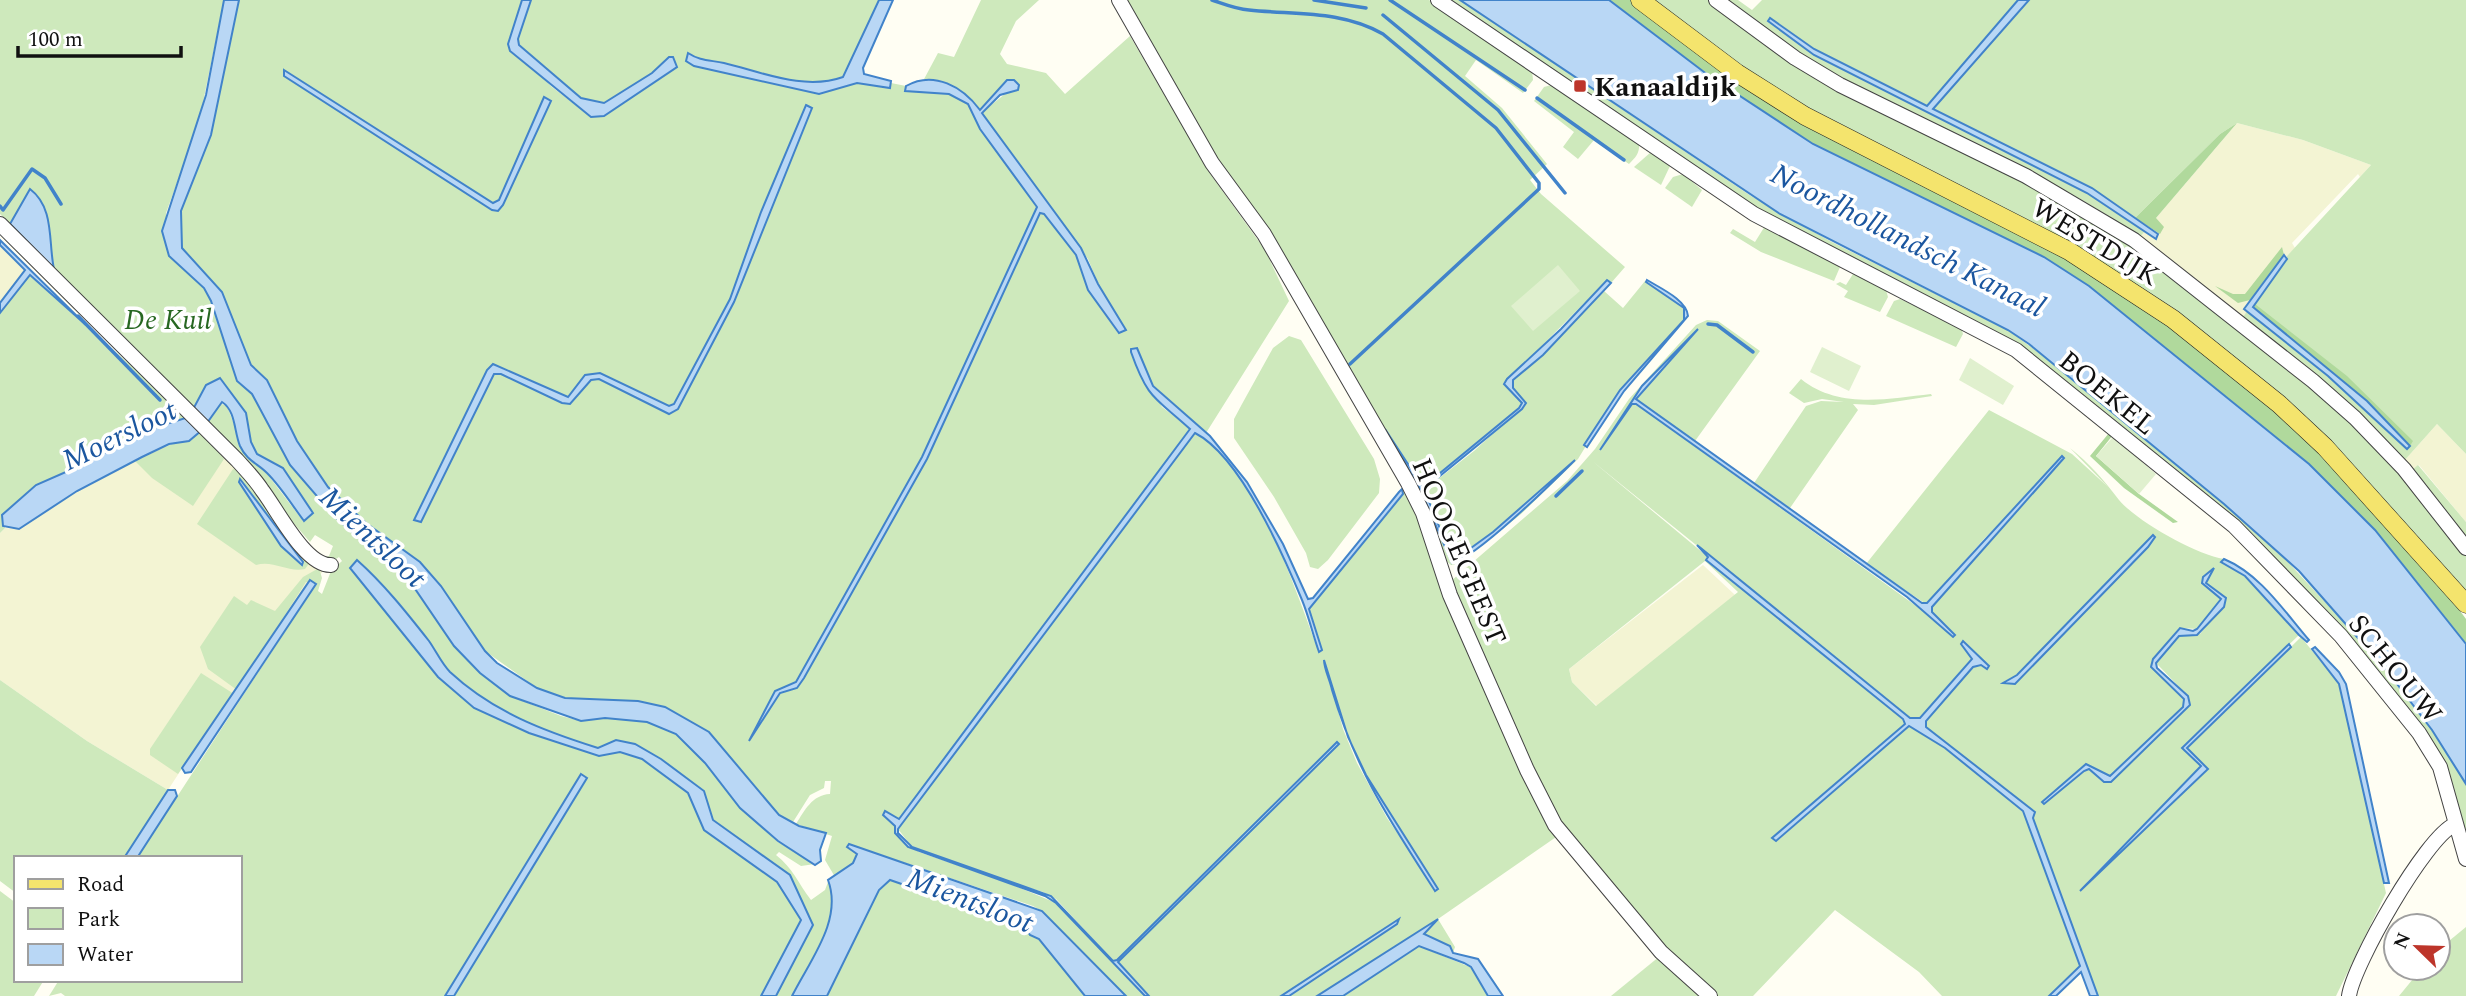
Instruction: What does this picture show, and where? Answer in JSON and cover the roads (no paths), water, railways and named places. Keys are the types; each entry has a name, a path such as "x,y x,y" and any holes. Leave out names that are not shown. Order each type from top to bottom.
{"main road":[{"name":"WESTDIJK","path":"1640,0 1737,73 1805,116 2068,251 2173,319 2279,404 2325,447 2466,604"}],"street":[{"name":"HOOGEGEEST","path":"1119,0 1212,163 1264,234 1408,483 1423,513 1450,595 1527,770 1556,825 1661,952 1710,996"},
{"name":"BOEKEL","path":"1438,0 1754,214 2016,350 2224,518 2267,561"},
{"name":"WESTDIJK","path":"1716,0 1795,58 1840,85 2026,176 2134,240 2314,381 2355,418 2404,469 2466,548"},
{"path":"0,224 208,430 262,489 296,540 315,560 331,565"},
{"name":"SCHOUW","path":"2267,561 2341,636 2418,733 2440,767 2454,825 2466,859"},
{"path":"2349,996 2358,970 2402,886 2437,839 2454,825"}],"water":[{"name":"Mientsloot","path":"224,0 239,0 211,135 181,211 182,248 222,292 251,365 267,380 297,441 328,487 366,523 420,562 441,586 485,651 497,663 537,688 565,698 638,701 665,707 709,732 779,815 799,826 826,833 820,850 821,861 815,865 778,841 740,808 705,763 676,734 647,722 605,718 581,721 510,696 480,673 454,646 411,583 335,517 290,465 252,394 237,381 211,301 204,288 169,256 162,231 206,95"},
{"path":"522,0 531,0 518,39 519,45 581,98 604,103 652,73 669,57 673,57 677,67 604,116 591,117 510,51 508,44"},
{"path":"879,0 893,0 863,68 864,74 891,81 890,88 857,83 819,94 694,66 686,61 688,53 701,59 798,81 828,81 843,77"},
{"name":"Noordhollandsch Kanaal","path":"1460,0 1609,0 1708,75 1813,144 2044,257 2089,286 2309,464 2375,530 2466,644 2466,784 2432,730 2387,671 2299,571 2224,504 2029,344 2008,330 1780,214"},
{"path":"2018,0 2029,0 1933,109 2092,188 2158,234 2156,239 2087,193 1814,55 1768,21 1770,18 1814,49 1927,106"},
{"path":"284,70 493,203 499,200 544,97 551,101 498,211 492,210 284,76"},
{"path":"927,80 947,83 965,94 980,110 1007,80 1014,80 1019,85 1018,90 1000,95 982,113 1081,248 1098,284 1126,330 1119,333 1088,290 1076,255 1044,214 1040,213 927,459 804,678 797,688 780,693 749,741 775,691 796,682 922,457 1037,207 980,129 968,104 949,94 905,91 906,86"},
{"path":"806,105 812,108 734,302 678,409 669,414 599,379 591,380 570,404 562,403 501,374 494,374 421,522 414,520 487,370 493,364 568,397 585,375 600,373 669,406 674,404 730,299 761,212"},
{"path":"30,189 38,197 47,216 54,269 10,224"},
{"path":"0,240 86,325 30,275 0,313 0,303 25,270 0,245"},
{"path":"2284,255 2287,259 2253,307 2367,401 2410,446 2407,449 2328,376 2244,309"},
{"path":"1607,280 1611,283 1543,355 1513,380 1513,388 1526,403 1522,409 1424,489 1453,561 1493,532 1575,460 1496,534 1452,563 1420,489 1385,429 1423,487 1519,408 1522,403 1504,384 1507,379 1561,329"},
{"path":"1647,280 1678,300 1683,305 1688,316 1624,391 1587,447 1584,445 1620,390 1684,320 1684,308 1646,282"},
{"path":"1698,329 1636,399 1922,603 1927,603 2062,456 2064,458 1932,607 1932,612 1955,635 1953,637 1907,597 1636,404 1632,404 1600,450 1642,386"},
{"path":"1137,348 1153,386 1210,436 1247,482 1283,544 1308,599 1313,598 1402,489 1403,494 1309,609 1322,650 1319,652 1302,600 1258,508 1228,462 1212,445 1195,433 898,829 898,833 912,847 1051,896 1113,961 1337,742 1339,744 1118,962 1149,996 1145,996 1056,903 1045,896 908,847 895,833 895,826 883,815 885,811 899,819 1190,429 1160,403 1142,380 1131,352 1131,349"},
{"path":"220,378 246,413 251,442 257,454 283,468 313,513 304,521 272,478 243,451 230,411 222,402 202,430 189,441 169,444 142,457 77,491 19,529 3,526 2,515 36,485 84,464 144,431 189,417 206,385"},
{"path":"240,479 303,562 302,565 281,546 239,482"},
{"path":"2153,535 2155,537 2148,547 2015,684 2003,683 2017,675"},
{"path":"1697,545 1910,718 1920,718 1972,659 1961,644 1963,641 1989,666 1987,669 1981,665 1973,667 1926,721 1926,727 2035,812 2033,818 2098,996 2090,996 2081,972 2056,996 2049,996 2080,966 2023,811 1945,748 1909,726 1776,841 1772,838 1905,724 1903,719 1706,560 1708,557"},
{"path":"2224,559 2260,584 2309,640 2307,642 2299,635 2245,576 2221,562"},
{"path":"357,560 404,609 447,669 466,686 501,709 558,735 598,748 616,740 635,744 661,759 704,791 713,820 790,875 813,925 776,996 761,996 801,920 777,882 704,830 688,793 642,759 620,752 599,756 529,733 474,708 438,677 350,568"},
{"path":"2214,568 2206,583 2226,598 2224,607 2197,635 2179,636 2156,663 2157,668 2188,696 2190,705 2111,782 2104,782 2089,769 2044,804 2042,802 2086,764 2110,776 2183,707 2184,699 2151,667 2153,659 2180,628 2193,631 2197,629 2221,599 2202,583 2203,577"},
{"path":"310,580 316,584 191,772 185,773 182,768"},
{"path":"2289,644 2291,647 2187,748 2208,769 2080,891 2201,766 2182,748"},
{"path":"2315,647 2339,672 2346,684 2389,883 2384,883 2339,684 2312,649"},
{"path":"1324,660 1346,731 1326,671"},
{"path":"1351,743 1366,775 1438,889 1435,891 1376,795 1363,771"},
{"path":"581,774 587,778 454,996 445,996"},
{"path":"168,790 175,790 177,796 138,856 125,856"},
{"name":"Mientsloot","path":"849,844 1042,911 1126,996 1085,996 1039,939 1030,935 1025,927 890,880 879,890 827,996 792,996 828,925 831,895 828,880 853,863 857,854 847,847"},
{"path":"1399,919 1397,924 1289,996 1281,996"},
{"path":"1438,919 1424,934 1450,946 1453,953 1478,959 1503,996 1488,996 1471,967 1419,946 1343,996 1317,996"}],"waterway":[{"path":"1212,0 1244,9 1334,17 1367,26 1383,34 1496,128 1539,183 1539,189 1350,364"},
{"path":"1314,0 1366,8"},
{"path":"1390,0 1525,90"},
{"path":"1383,15 1498,110 1565,193"},
{"path":"1537,98 1624,160"},
{"path":"0,206 3,210 32,169 45,178 61,204"},
{"name":"Moersloot","path":"78,316 160,400"},
{"path":"1708,324 1717,325 1753,352"},
{"path":"1556,496 1582,471"}],"place":[{"name":"Kanaaldijk","path":"1580,86"}],"park label":[{"name":"De Kuil","path":"168,319"}]}
